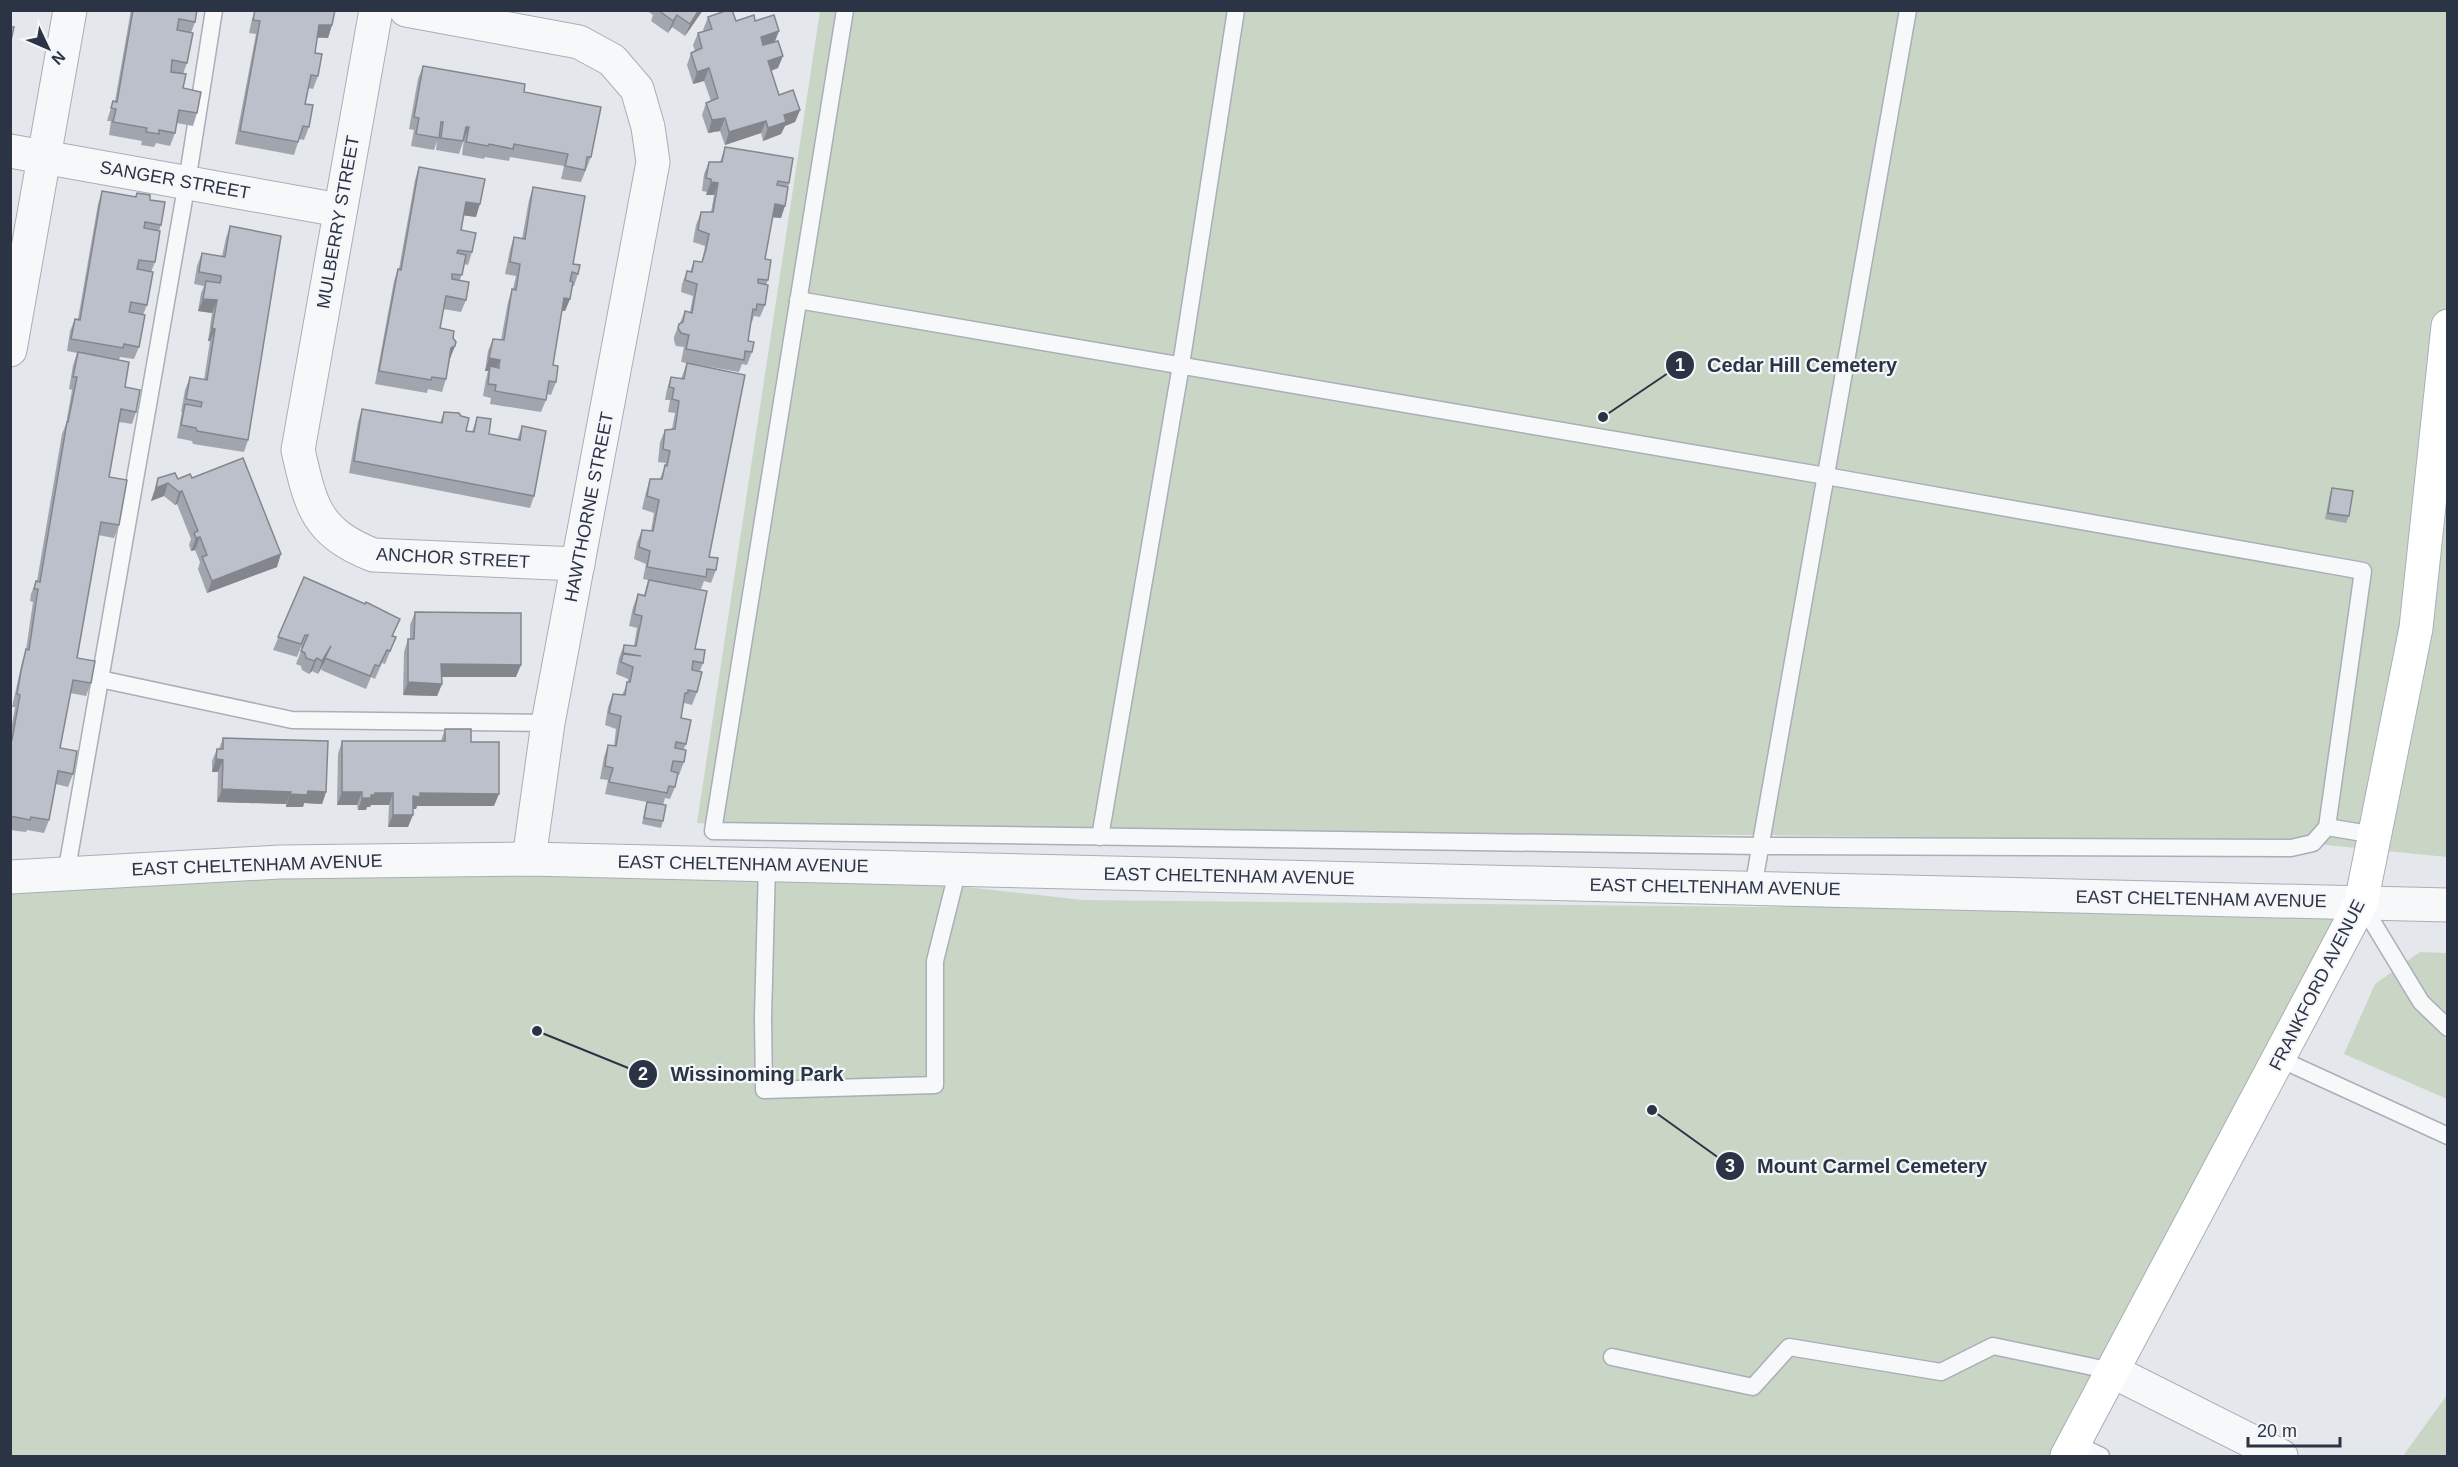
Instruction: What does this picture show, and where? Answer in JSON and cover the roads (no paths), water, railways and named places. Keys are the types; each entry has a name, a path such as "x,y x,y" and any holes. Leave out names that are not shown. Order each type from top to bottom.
{"main road":[{"name":"FRANKFORD AVENUE","path":"2081,1452 2112,1371 2361,903 2416,628 2448,326"}],"street":[{"path":"10,350 70,10"},
{"name":"MULBERRY STREET","path":"301,434 376,10"},
{"name":"HAWTHORNE STREET","path":"406,10 579,42 612,60 637,89 648,127 652,156 548,723 529,859"},
{"name":"SANGER STREET","path":"10,151 339,210"},
{"name":"ANCHOR STREET","path":"301,434 298,450 306,485 317,512 327,529 349,545 373,555 578,564"},
{"name":"EAST CHELTENHAM AVENUE","path":"10,877 280,862 529,859 2448,905"},
{"path":"2112,1371 2282,1456"}],"lane":[{"path":"66,874 187,182 214,10"},
{"path":"798,300 1826,476 2363,571 2327,828 2313,843 2291,848 1761,846 713,831 798,300 845,10"},
{"path":"1100,837 1181,365 1236,10"},
{"path":"1753,888 1908,10"},
{"path":"100,679 292,720 548,723"},
{"path":"2327,828 2375,835"},
{"path":"767,865 763,1017 764,1090 935,1085 935,961 958,869"},
{"path":"2361,903 2421,1002 2448,1028"},
{"path":"2280,1059 2448,1136"},
{"path":"1612,1357 1753,1387 1789,1347 1941,1372 1993,1346 2112,1371"}],"place":[{"name":"Cedar Hill Cemetery","path":"1603,417"},
{"name":"Wissinoming Park","path":"537,1031"},
{"name":"Mount Carmel Cemetery","path":"1652,1110"}]}
